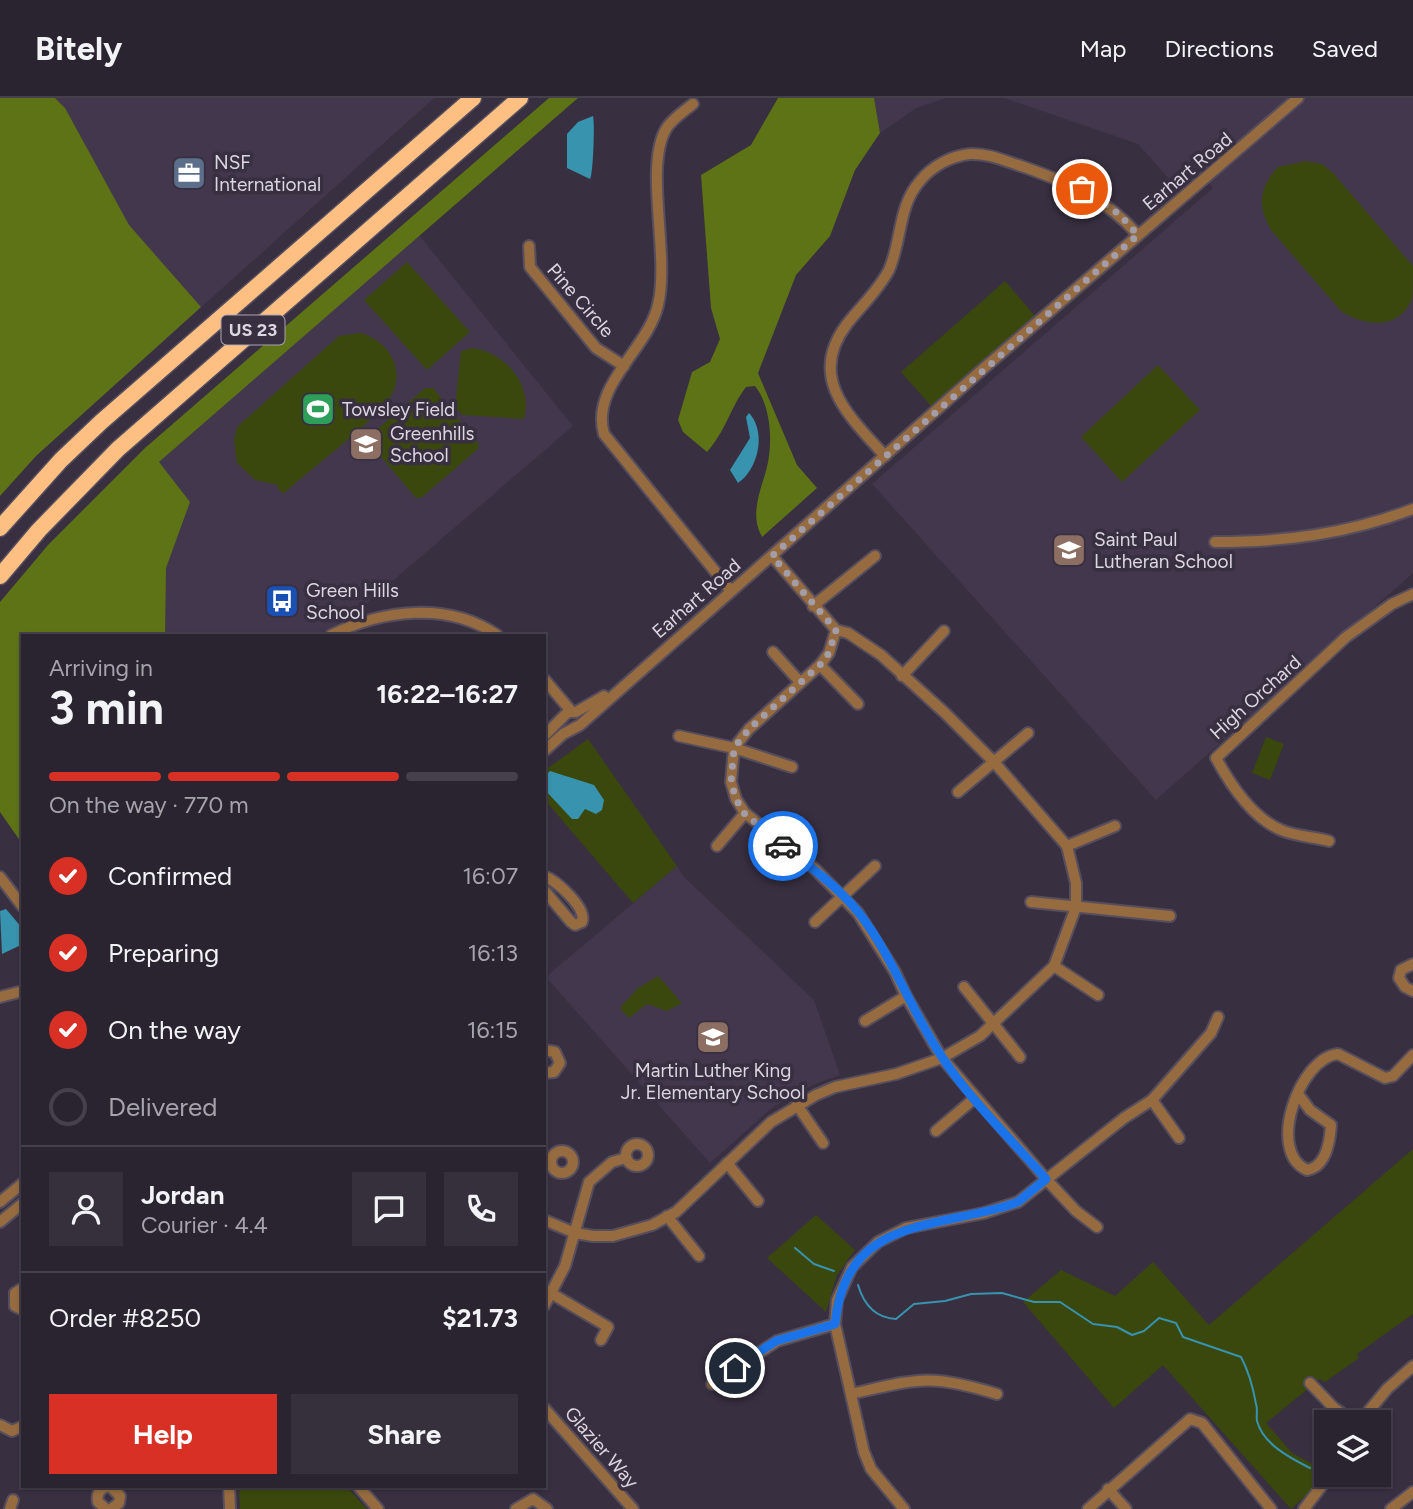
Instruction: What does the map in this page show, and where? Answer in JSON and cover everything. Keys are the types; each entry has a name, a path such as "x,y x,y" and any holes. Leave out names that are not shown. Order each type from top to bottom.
{"highway":[{"name":"US 23","path":"0,528 61,460 101,422 473,98"},
{"name":"US 23","path":"0,576 39,530 118,449 520,98"}],"street":[{"name":"Earhart Road","path":"546,735 624,684 1298,98"},
{"path":"693,104 667,127 657,149 662,285 657,309 599,416 604,434 731,591"},
{"path":"885,456 836,397 831,376 832,354 847,324 886,276 898,246 905,206 914,188 928,172 961,155 982,154 1000,159 1082,189 1119,214 1138,235"},
{"name":"Pine Circle","path":"529,246 530,267 596,348 624,366"},
{"path":"1215,542 1268,542 1320,536 1370,524 1413,509"},
{"path":"546,1221 575,1233 613,1236 634,1232 667,1216 771,1122 797,1105 835,1087 905,1071 942,1058 994,1025 1054,966 1076,907 1076,883 1067,846 994,762 945,713 861,640 836,630 772,556"},
{"path":"813,606 875,556"},
{"name":"High Orchard","path":"1329,841 1282,830 1267,822 1255,811 1216,758 1346,637 1392,604 1413,594"},
{"path":"333,634 370,619 421,612 458,618 495,634"},
{"path":"836,630 829,653 820,665 799,681 749,729 734,748 731,782 736,799 744,813 842,895 872,934 942,1058 1046,1179 1076,1211 1097,1227"},
{"path":"902,676 944,631"},
{"path":"773,652 799,681"},
{"path":"820,665 858,704"},
{"path":"546,681 572,718"},
{"name":"Earhart Road","path":"546,749 572,718"},
{"path":"958,792 1028,733"},
{"path":"679,736 734,748 792,767"},
{"path":"717,846 744,813"},
{"path":"1067,846 1115,826"},
{"path":"815,922 875,866"},
{"path":"0,877 21,904"},
{"path":"546,877 557,884 582,912 582,922 575,925 571,922 546,892"},
{"path":"1031,902 1170,916"},
{"path":"1413,964 1401,970 1399,978 1405,987 1413,991"},
{"path":"1054,966 1098,995"},
{"path":"964,987 1020,1058"},
{"path":"0,997 21,991"},
{"path":"865,1021 906,996"},
{"path":"904,1509 871,1469 858,1432 835,1324 837,1300 847,1276 863,1254 878,1242 906,1228 1018,1202 1152,1100 1211,1032 1218,1017"},
{"path":"546,1050 555,1052 560,1063 554,1072 546,1073"},
{"path":"1298,1094 1310,1110 1331,1125 1322,1159 1318,1166 1307,1170 1294,1159 1288,1138 1298,1094 1307,1074 1331,1055 1338,1054 1385,1078 1393,1076 1413,1055"},
{"path":"936,1132 975,1098"},
{"path":"1152,1100 1180,1138"},
{"path":"797,1105 823,1143"},
{"path":"601,1340 610,1323 549,1292 575,1233 589,1182 612,1163 626,1158"},
{"path":"726,1163 758,1201"},
{"path":"570,1169 589,1182"},
{"path":"3,1199 21,1185"},
{"path":"0,1222 19,1205 3,1199"},
{"path":"667,1216 699,1256"},
{"path":"21,1289 15,1293 13,1300 15,1306 21,1309"},
{"path":"712,1384 776,1341 835,1324"},
{"path":"1368,1410 1413,1366"},
{"path":"851,1394 920,1378 939,1378 997,1394"},
{"path":"1310,1383 1337,1410"},
{"name":"Glazier Way","path":"546,1410 634,1509"},
{"path":"1088,1509 1184,1421 1196,1419 1271,1509"},
{"path":"0,1425 7,1430 21,1427"},
{"path":"1304,1509 1321,1487"},
{"path":"103,1488 98,1494 98,1502 109,1509 121,1500 115,1488"},
{"path":"229,1488 230,1509"},
{"path":"360,1488 378,1509"},
{"path":"1108,1489 1126,1509"},
{"path":"1394,1508 1413,1492"},
{"path":"516,1509 533,1499 547,1509"}],"shaded area":[{"path":"0,98 434,98 36,456 0,496"},
{"path":"874,98 946,98 916,108 880,133"},
{"path":"1004,98 1413,98 1413,573 1156,800 872,484 1213,188 1200,172 1179,190 1138,144"},
{"name":"Greenhills School","path":"419,235 573,426 353,615 319,634 66,634 159,462"},
{"name":"Martin Luther King Jr. Elementary School","path":"677,866 683,876 814,1000 840,1075 815,1084 773,1107 710,1163 546,977"}],"green space":[{"path":"0,98 55,98 65,108 129,225 201,307 36,456 0,496"},
{"path":"549,98 578,98 159,462 190,502 166,568 165,634 21,634 21,842 0,812 0,602 48,545 145,448"},
{"path":"778,98 874,98 880,133 855,170 830,236 796,275 758,373 797,465 817,488 762,537 756,511 769,457 770,436 764,404 755,386 746,387 707,452 683,432 678,420 692,372 710,362 720,339 711,308 701,175 751,145"},
{"path":"1306,161 1322,164 1333,173 1413,266 1412,299 1399,316 1380,323 1360,320 1341,311 1271,230 1262,205 1267,182 1278,167"},
{"path":"407,262 470,332 427,370 364,300"},
{"path":"1005,281 1035,316 932,407 901,372"},
{"path":"361,333 382,345 394,362 396,383 385,404 349,439 283,494 278,485 255,480 237,463 234,440 237,427 339,336"},
{"path":"473,348 496,356 514,373 524,394 524,419 462,415 455,407 461,351"},
{"path":"1158,365 1200,410 1122,482 1081,437"},
{"path":"425,388 433,388 478,443 479,448 421,498 416,498 368,442 368,437"},
{"path":"1266,737 1284,744 1270,780 1252,773"},
{"path":"588,739 677,866 633,903 546,801 546,770"},
{"path":"658,976 682,1003 667,1011 647,1004 629,1018 620,1008 637,989"},
{"path":"1413,1149 1413,1314 1357,1354 1359,1358 1325,1382 1320,1379 1266,1423 1292,1453 1314,1465 1314,1487 1291,1509 1163,1365 1114,1408 1023,1302 1061,1270 1115,1296 1153,1262 1209,1325"},
{"path":"816,1215 855,1250 837,1275 826,1312 767,1258"},
{"path":"239,1488 348,1488 367,1509 240,1509"}],"water":[{"path":"593,116 590,179 567,168 567,134 578,122"},
{"path":"749,413 758,430 758,450 751,469 738,483 730,470 750,438 746,417"},
{"path":"550,771 594,785 604,800 602,810 596,814 585,809 578,819 572,819 546,791 546,775"},
{"path":"6,909 21,927 21,945 2,954 0,911"}],"waterway":[{"path":"795,1248 814,1264 834,1271"},
{"path":"858,1285 871,1309 882,1316 896,1319 914,1304 945,1301 971,1294 1002,1293 1034,1302 1060,1302 1093,1324 1117,1327 1132,1335 1144,1331 1159,1318 1176,1323 1183,1337 1241,1357 1252,1386 1260,1429 1278,1449 1310,1468"}],"way so far":[{"path":"783,846 744,813 736,799 731,782 734,748 749,729 799,681 820,665 829,653 836,630 772,556 1138,235 1119,214 1082,189"}],"place":[{"name":"NSF International","path":"189,173"},
{"name":"Towsley Field","path":"318,409"},
{"name":"Greenhills School","path":"366,444"},
{"name":"Saint Paul Lutheran School","path":"1069,550"},
{"name":"Green Hills School","path":"282,601"},
{"name":"Martin Luther King Jr. Elementary School","path":"713,1037"}],"route":[{"path":"735,1368 776,1341 792,1334 835,1324 837,1300 852,1267 863,1254 891,1234 906,1228 984,1213 1018,1202 1046,1179 942,1058 895,972 858,913 814,868 783,846"}]}
